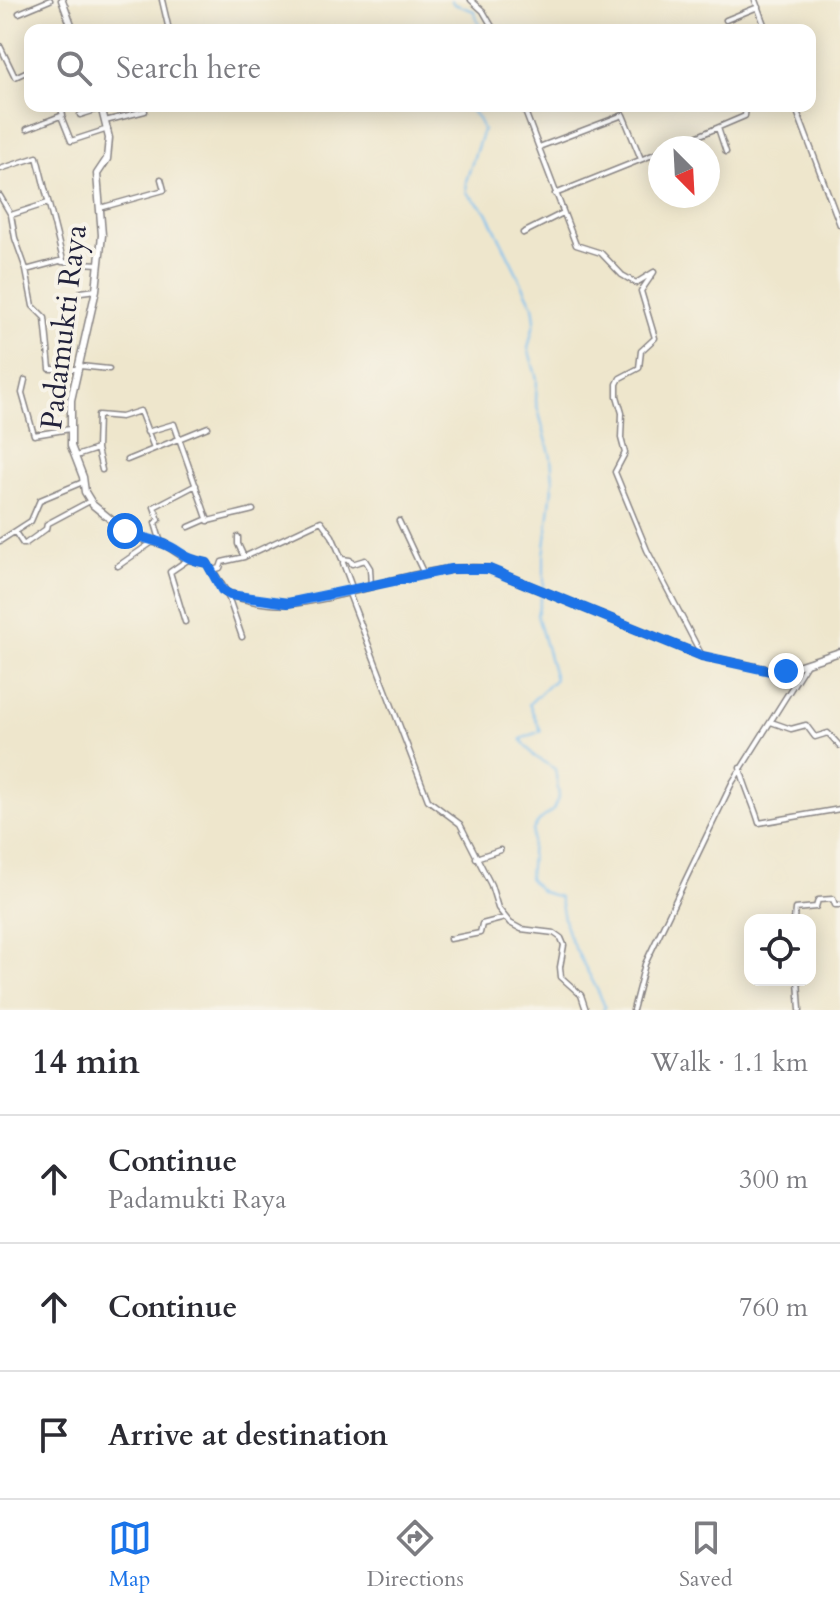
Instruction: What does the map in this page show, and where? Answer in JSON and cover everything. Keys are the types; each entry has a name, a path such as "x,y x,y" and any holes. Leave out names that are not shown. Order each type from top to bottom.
{"street":[{"path":"19,13 50,0"},
{"path":"62,0 71,24"},
{"path":"162,0 168,24"},
{"path":"471,0 491,24"},
{"path":"755,0 764,24"},
{"path":"726,20 758,7"},
{"path":"0,46 15,77 24,73"},
{"path":"27,129 64,115 63,112"},
{"path":"80,115 88,112"},
{"path":"61,116 71,141 108,129 102,112"},
{"path":"105,121 141,112"},
{"path":"525,112 576,245 601,253 622,275 636,283 654,272 641,291 655,338 641,351 641,366 620,378 617,384 625,453 615,472 647,550 702,656"},
{"path":"699,136 745,116 745,112"},
{"path":"797,112 840,225"},
{"path":"539,148 623,115 641,159"},
{"path":"718,128 726,152"},
{"name":"Padamukti Raya","path":"108,129 107,159 97,174 102,235 96,290 71,400 70,429 74,457 90,501 125,531 158,542 189,559 207,563 213,570"},
{"path":"555,194 648,156"},
{"path":"0,169 37,157 62,262"},
{"path":"102,207 164,190 161,179"},
{"path":"0,196 11,215 33,306 45,318 51,369 109,369"},
{"path":"11,215 48,203"},
{"path":"523,233 563,213"},
{"path":"26,269 62,262 99,264"},
{"path":"81,292 96,290"},
{"path":"25,380 22,393 34,435 70,429"},
{"path":"102,470 97,449 97,415 121,417 140,411 154,448"},
{"path":"147,432 173,424 196,485 205,520"},
{"path":"127,460 208,427"},
{"path":"74,457 97,449"},
{"path":"0,541 31,521 40,500 83,482"},
{"path":"118,566 158,542 155,523 159,520 154,507 196,485"},
{"path":"15,532 25,544 46,529 47,524 90,501"},
{"path":"189,527 205,520 231,518 253,510"},
{"path":"371,586 370,568 365,560 352,564 350,560 342,559 321,521 244,557 222,562 220,568 213,570 220,587 227,593 281,604 350,591 424,574 461,568 489,569 702,656 779,672 840,654"},
{"path":"399,521 424,574"},
{"path":"238,537 244,557"},
{"path":"185,622 170,572 189,559"},
{"path":"343,563 350,591 428,800 460,824 505,918 519,928 550,932 561,938 564,945 561,977 581,995 586,1010"},
{"path":"227,593 242,637"},
{"path":"633,1010 645,964 740,768 806,665"},
{"path":"771,722 791,729 806,725 815,737 828,733 840,746"},
{"path":"740,768 759,823 840,809"},
{"path":"476,858 500,850"},
{"path":"795,914 795,909 816,907 818,900 833,899 835,905 840,905"},
{"path":"450,939 480,933 482,924 505,918"},
{"path":"798,986 800,1010"}],"waterway":[{"path":"451,0 474,11 479,24"},
{"path":"472,112 483,130 466,181 467,193 487,212 533,306 535,320 528,348 537,379 536,402 551,457 553,480 544,556 544,584 537,615 555,679 529,704 541,731 521,739 534,756 555,769 559,796 553,810 533,830 529,879 542,892 559,897 569,936 601,998 605,1007 603,1010"}],"route":[{"path":"125,531 165,544 186,558 207,563 222,590 230,595 281,604 451,569 489,569 702,656 775,672 786,671"}]}
